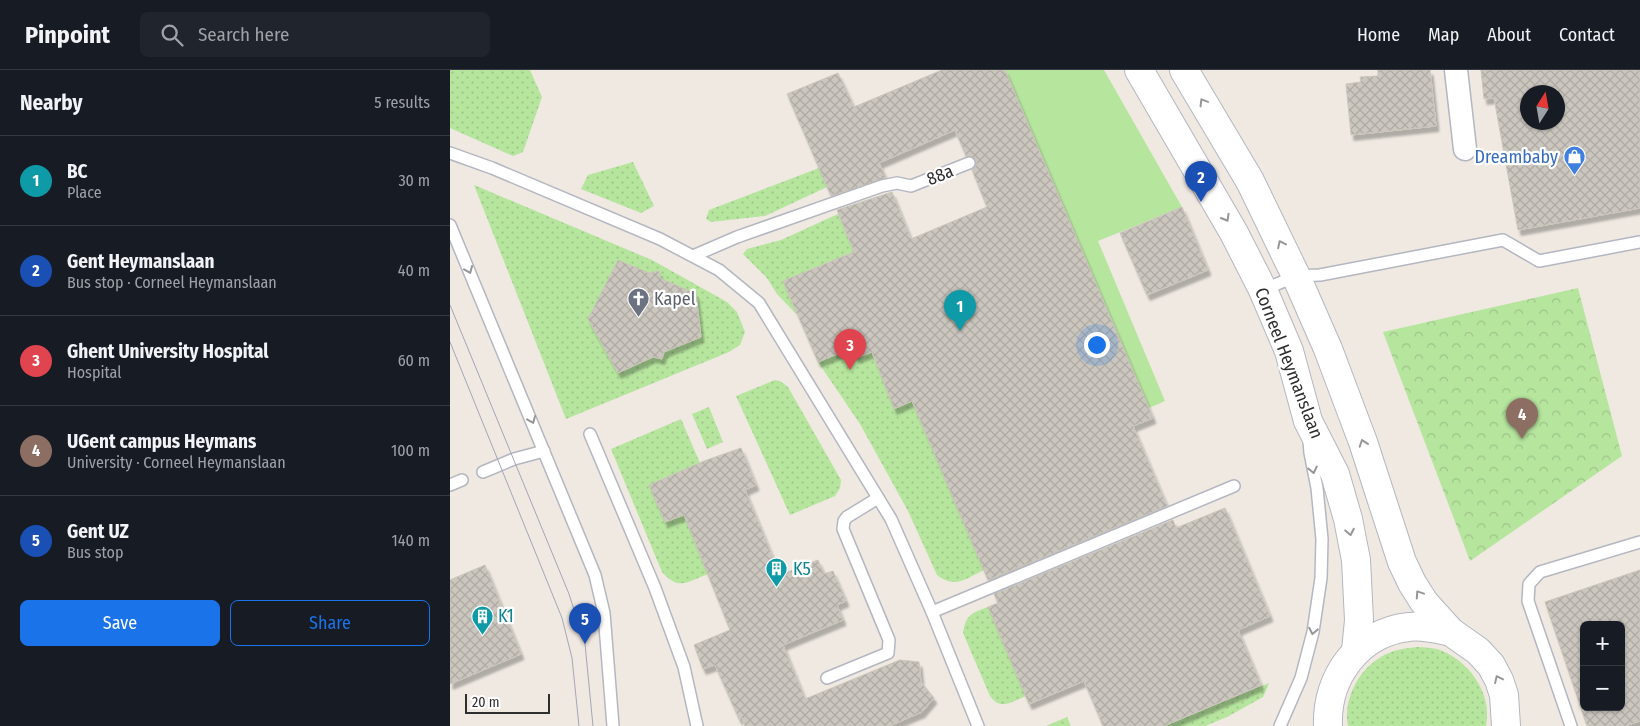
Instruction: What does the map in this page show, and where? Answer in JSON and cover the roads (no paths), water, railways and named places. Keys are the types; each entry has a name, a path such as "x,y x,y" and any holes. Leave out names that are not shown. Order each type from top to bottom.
{"street":[{"name":"Corneel Heymanslaan","path":"1139,70 1234,233 1263,290 1289,351 1308,421 1335,474 1348,519 1356,560 1359,620 1356,651"},
{"path":"1184,70 1250,182 1296,276 1328,349 1363,442 1402,562 1412,583 1424,602 1451,632 1478,651 1490,665 1499,680 1504,695 1506,726"},
{"path":"1456,70 1465,149"},
{"path":"1328,726 1330,698 1336,680 1345,664 1356,651 1373,638 1392,630 1410,626 1429,627 1451,632"}],"lane":[{"path":"450,153 469,158 660,239 720,270 759,303 787,352 802,373 891,519 932,612 978,726"},
{"name":"88a","path":"693,256 737,237 882,186 897,183 911,186 969,163"},
{"path":"450,225 595,575 604,613 613,726"},
{"path":"1263,290 1296,276 1320,275 1503,240 1539,261 1640,242"},
{"path":"1280,726 1301,678 1313,632 1321,578 1322,539 1317,488 1310,453 1308,421"},
{"path":"590,434 659,597 684,667 697,726"},
{"path":"483,472 514,459 544,450"},
{"path":"450,485 462,480"},
{"path":"932,612 1234,486"},
{"path":"827,678 888,652 889,640 843,529 844,521 847,517 878,498"},
{"path":"1571,726 1528,601 1529,584 1540,572 1640,542"},
{"path":"1315,726 1330,698"}],"tram line":[{"path":"450,305 569,594 585,644 593,726"},
{"path":"450,342 562,618 572,658 579,726"}],"place":[{"name":"Dreambaby","path":"1574,176"},
{"name":"Gent Heymanslaan","path":"1201,202"},
{"name":"Kapel","path":"638,318"},
{"name":"BC","path":"960,331"},
{"name":"Ghent University Hospital","path":"850,370"},
{"name":"UGent campus Heymans","path":"1522,439"},
{"name":"K5","path":"777,588"},
{"name":"K1","path":"482,635"},
{"name":"Gent UZ","path":"585,644"}]}
